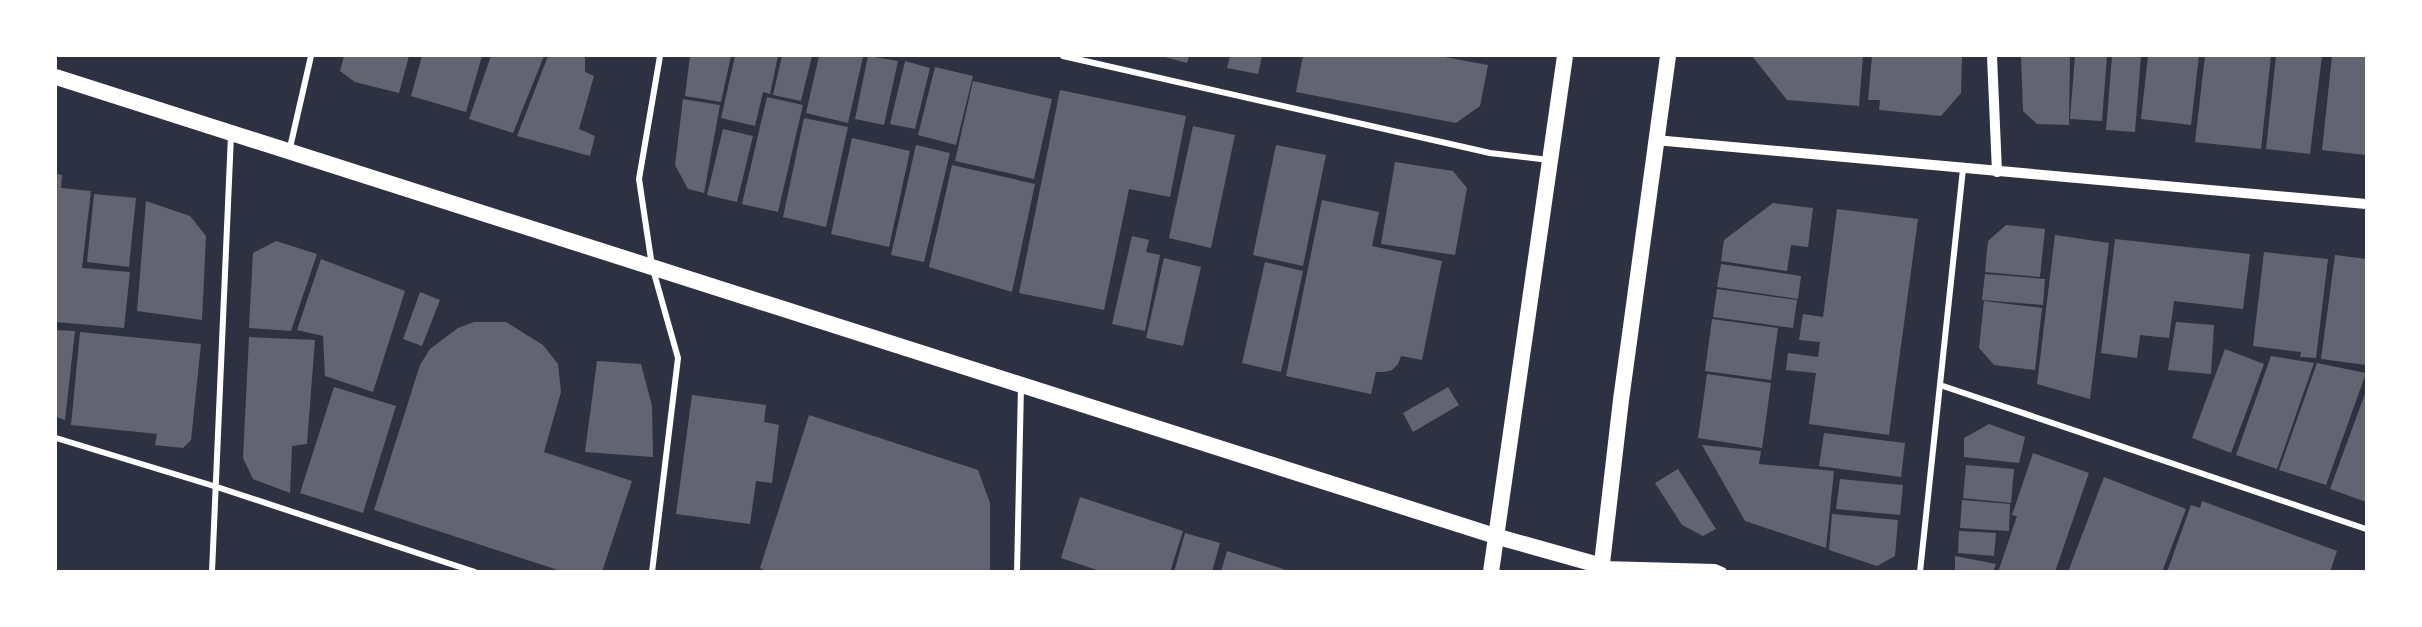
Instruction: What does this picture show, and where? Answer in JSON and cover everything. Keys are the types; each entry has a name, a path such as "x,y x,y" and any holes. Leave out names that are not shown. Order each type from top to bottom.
{"highway":[{"path":"1491,572 1565,56"},
{"path":"56,77 231,135 652,266 1604,570 1621,400 1668,56"}],"street":[{"path":"289,153 311,56"},
{"path":"652,572 678,358 652,266 639,179 660,56"},
{"path":"1063,56 1490,153 1549,160"},
{"path":"1992,56 1997,172"},
{"path":"212,572 231,135"},
{"path":"1655,140 2367,204"},
{"path":"1920,572 1963,169"},
{"path":"1017,572 1021,384"},
{"path":"1940,385 2367,529"},
{"path":"56,438 217,487 475,572"},
{"path":"1604,570 1715,569 1722,572"}],"building":[{"path":"344,56 409,56 399,93 355,82 340,71"},
{"path":"422,56 482,56 466,112 411,96"},
{"path":"491,56 544,56 513,133 469,119"},
{"path":"548,56 585,56 585,72 594,76 579,129 595,136 590,156 517,136"},
{"path":"690,56 731,56 721,102 685,96"},
{"path":"735,56 778,56 770,94 763,92 755,126 721,118"},
{"path":"782,56 812,56 801,101 773,95"},
{"path":"819,56 863,57 848,123 806,113"},
{"path":"868,56 898,61 884,125 855,119"},
{"path":"1161,56 1189,56 1187,63"},
{"path":"1230,56 1262,56 1258,74 1227,68"},
{"path":"1303,56 1439,56 1488,65 1480,106 1456,123 1296,92"},
{"path":"1752,56 1863,56 1859,106 1787,100"},
{"path":"1872,56 1962,56 1961,93 1941,116 1879,110 1880,100 1868,100"},
{"path":"2021,56 2070,56 2069,125 2037,124 2023,111"},
{"path":"2075,56 2107,56 2102,121 2070,119"},
{"path":"2112,56 2141,56 2135,132 2106,130"},
{"path":"2148,56 2199,56 2191,125 2141,119"},
{"path":"2205,56 2271,56 2261,149 2195,142"},
{"path":"2276,56 2322,56 2310,154 2266,149"},
{"path":"2332,56 2366,56 2366,155 2322,150"},
{"path":"905,61 930,68 915,129 890,124"},
{"path":"935,67 973,76 956,145 918,135"},
{"path":"973,81 1052,99 1034,179 955,161"},
{"path":"1060,90 1186,116 1170,197 1129,189 1104,310 1019,293"},
{"path":"767,97 803,105 778,212 742,204"},
{"path":"683,99 720,105 704,193 688,189 675,165"},
{"path":"804,118 848,127 826,227 783,217"},
{"path":"1193,126 1235,135 1211,248 1169,238"},
{"path":"723,129 753,136 737,202 707,195"},
{"path":"852,138 910,151 889,247 831,234"},
{"path":"916,145 950,153 924,262 891,255"},
{"path":"1276,145 1326,155 1303,266 1253,255"},
{"path":"1395,162 1453,171 1467,188 1455,255 1381,244"},
{"path":"952,165 1035,184 1012,292 929,267"},
{"path":"56,174 62,175 61,188 91,191 82,268 130,272 124,328 56,322"},
{"path":"94,194 136,198 129,267 87,262"},
{"path":"1322,200 1379,212 1372,246 1442,261 1422,360 1401,356 1398,364 1392,370 1376,372 1371,394 1286,376"},
{"path":"146,201 190,216 206,236 202,320 137,311"},
{"path":"1773,203 1813,208 1808,247 1791,245 1787,271 1721,261 1724,240"},
{"path":"1837,209 1918,219 1889,435 1809,424 1816,373 1786,370 1788,353 1818,357 1820,342 1799,340 1803,314 1823,317"},
{"path":"2006,225 2045,229 2040,277 1985,272 1988,241"},
{"path":"2055,235 2109,243 2090,399 2037,384"},
{"path":"1132,236 1149,240 1146,252 1160,255 1145,331 1112,324"},
{"path":"2115,239 2250,254 2243,309 2174,301 2169,338 2140,335 2137,358 2101,353"},
{"path":"276,241 317,254 291,331 249,328 253,253"},
{"path":"2264,252 2328,259 2316,358 2300,357 2301,352 2253,346"},
{"path":"2335,255 2366,259 2366,365 2321,359"},
{"path":"1164,258 1201,267 1183,346 1146,338"},
{"path":"321,259 405,291 373,392 325,376 323,336 297,330"},
{"path":"1265,262 1303,271 1281,372 1242,363"},
{"path":"1721,264 1801,276 1798,299 1717,287"},
{"path":"1985,274 2045,279 2043,305 1982,300"},
{"path":"1717,289 1797,300 1793,328 1713,317"},
{"path":"420,292 440,300 422,346 403,339"},
{"path":"1984,301 2042,308 2035,370 1994,365 1979,348"},
{"path":"1712,319 1778,328 1771,380 1705,371"},
{"path":"474,322 506,322 543,345 558,364 561,392 544,452 632,481 602,572 564,572 374,510 420,365 430,349 458,328"},
{"path":"2176,322 2214,325 2211,374 2168,370"},
{"path":"56,330 75,331 65,420 56,417"},
{"path":"80,332 201,344 191,440 183,448 155,445 157,434 71,425"},
{"path":"249,337 315,340 307,444 292,446 290,493 253,479 243,458"},
{"path":"2225,349 2264,364 2231,453 2192,438"},
{"path":"2271,356 2314,363 2277,469 2236,455"},
{"path":"597,361 641,364 652,406 653,457 585,452"},
{"path":"2317,363 2366,373 2326,485 2279,470"},
{"path":"1707,374 1771,383 1762,448 1698,438"},
{"path":"334,387 396,406 363,513 300,493"},
{"path":"1448,387 1459,405 1413,432 1403,413"},
{"path":"2366,391 2366,502 2330,489"},
{"path":"692,395 766,405 764,422 779,425 772,483 756,481 750,524 676,514"},
{"path":"809,415 978,470 990,503 990,572 768,572 760,568"},
{"path":"1989,424 2025,437 2019,463 1964,457 1964,438"},
{"path":"1824,433 1905,443 1901,477 1819,466"},
{"path":"1702,445 1761,451 1759,464 1834,471 1826,548 1745,521"},
{"path":"2033,453 2089,473 2055,572 1998,572 2017,516 2012,515"},
{"path":"1966,465 2014,469 2011,503 1963,498"},
{"path":"1678,469 1716,529 1703,536 1682,525 1655,483"},
{"path":"2104,477 2186,509 2162,572 2068,572"},
{"path":"1840,479 1903,485 1900,515 1836,509"},
{"path":"1080,497 1183,531 1170,572 1103,572 1061,558"},
{"path":"1962,500 2010,504 2009,531 1960,528"},
{"path":"2202,501 2337,551 2330,572 2167,572 2191,505 2200,508"},
{"path":"1832,514 1898,520 1895,556 1877,566 1829,550"},
{"path":"1959,531 1996,533 1994,556 1958,553"},
{"path":"1185,533 1220,543 1212,572 1174,572"},
{"path":"1227,551 1289,571 1289,572 1221,572"},
{"path":"1955,556 1996,564 1993,572 1955,572"}]}
